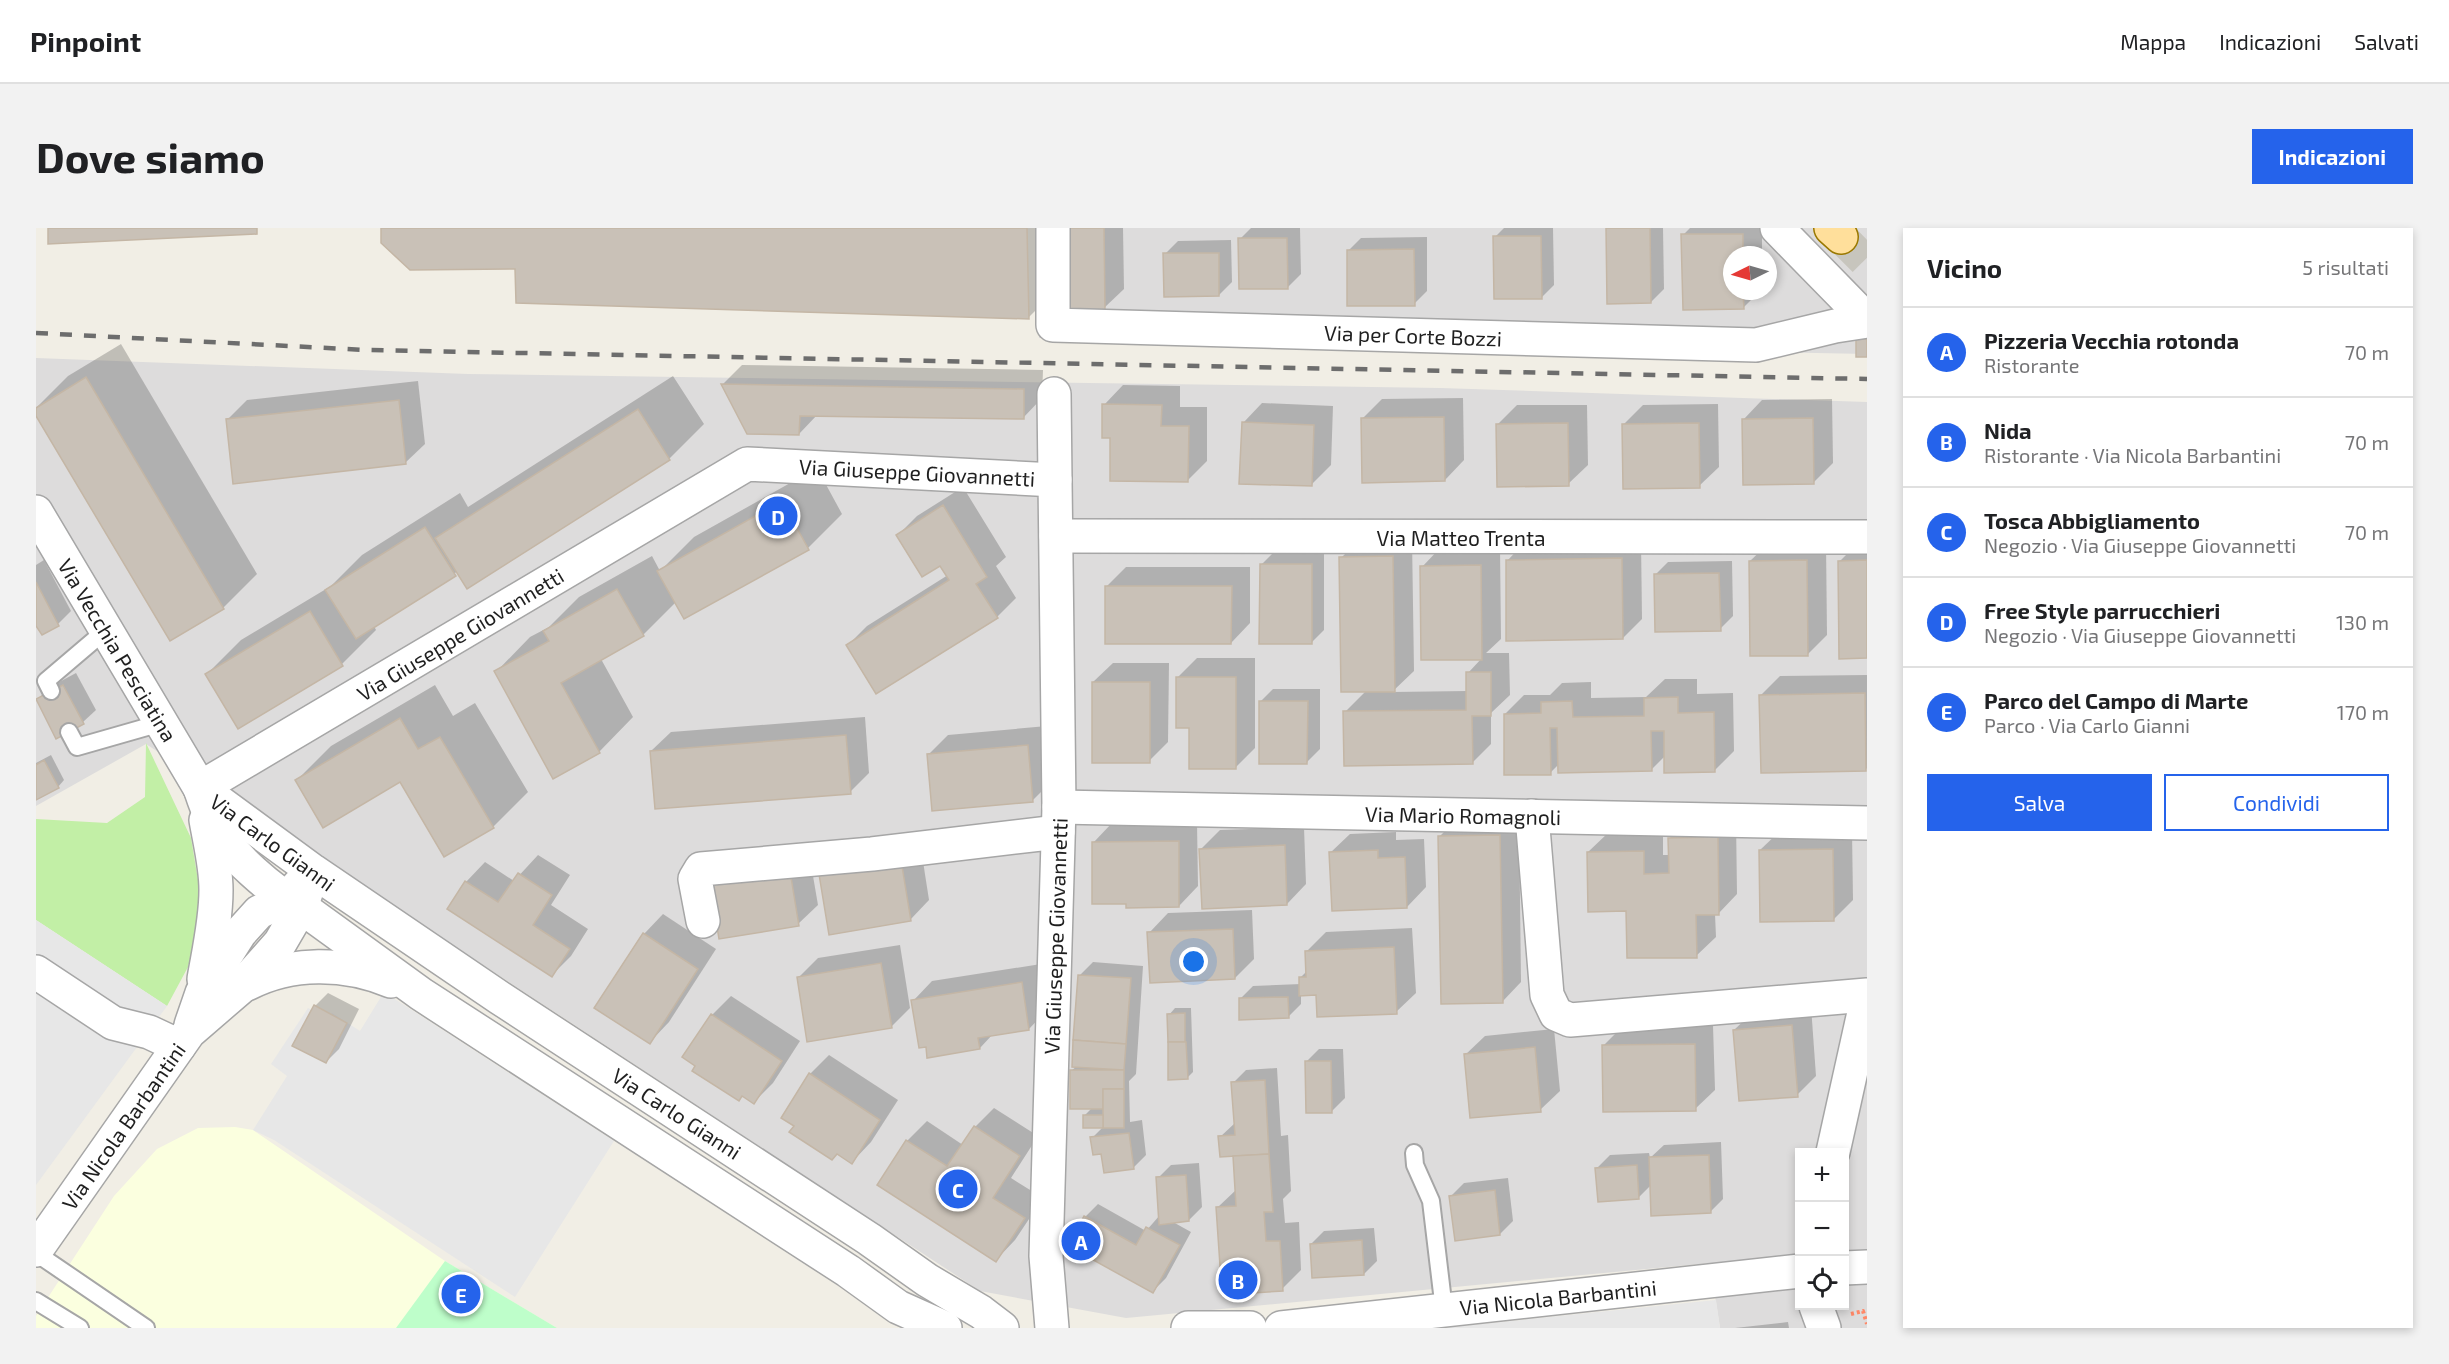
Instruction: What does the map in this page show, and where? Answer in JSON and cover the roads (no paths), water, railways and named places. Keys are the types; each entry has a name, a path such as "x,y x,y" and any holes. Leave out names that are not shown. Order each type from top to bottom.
{"street":[{"name":"Via per Corte Bozzi","path":"1053,228 1053,325 1756,345 1867,320"},
{"name":"Via per Corte Bozzi","path":"1777,228 1867,320"},
{"name":"Via Giuseppe Giovannetti","path":"1052,1328 1046,1256 1058,819 1054,394"},
{"name":"Via Giuseppe Giovannetti","path":"200,789 747,464 1055,480"},
{"name":"Via Vecchia Pesciatina","path":"36,512 200,789"},
{"name":"Via Matteo Trenta","path":"1056,536 1867,537"},
{"name":"Via Carlo Gianni","path":"200,789 313,871 500,998 869,1239 927,1280 981,1312 1002,1328"},
{"name":"Via Carlo Gianni","path":"200,789 214,825 228,845 294,903 421,994 838,1264 898,1307 945,1328"},
{"name":"Via Nicola Barbantini","path":"200,789 214,865 216,890 202,993"},
{"name":"Via Mario Romagnoli","path":"703,921 695,879 701,869 872,854 1058,819 1532,816 1867,823"},
{"path":"1532,816 1547,995 1556,1014 1570,1020 1867,997 1834,1148"},
{"name":"Via Nicola Barbantini","path":"184,1039 240,988 280,943 294,903 313,871"},
{"name":"Via Nicola Barbantini","path":"36,1251 184,1039 202,993 240,933 259,912 294,903"},
{"name":"Via Nicola Barbantini","path":"240,988 259,978 293,968 334,967 374,975 421,994"},
{"path":"36,972 113,1023 184,1039"},
{"path":"1849,1268 1867,1267"},
{"name":"Via Nicola Barbantini","path":"1281,1328 1795,1272"},
{"path":"898,1307 923,1328"},
{"path":"1818,1310 1824,1328"},
{"path":"1188,1328 1250,1328"}],"lane":[{"path":"51,691 46,681 106,630"},
{"path":"69,732 77,747 161,723"},
{"path":"1414,1153 1415,1165 1431,1201 1444,1310"},
{"path":"36,1251 146,1328"},
{"path":"36,1301 80,1328"}],"tunnel":[{"path":"1841,237 1867,263"}],"railway":[{"path":"36,333 366,350 1867,379"}],"place":[{"name":"Free Style parrucchieri","path":"778,516"},
{"name":"Tosca Abbigliamento","path":"958,1189"},
{"name":"Pizzeria Vecchia rotonda","path":"1081,1241"},
{"name":"Nida","path":"1238,1280"},
{"name":"Parco del Campo di Marte","path":"461,1294"}]}
